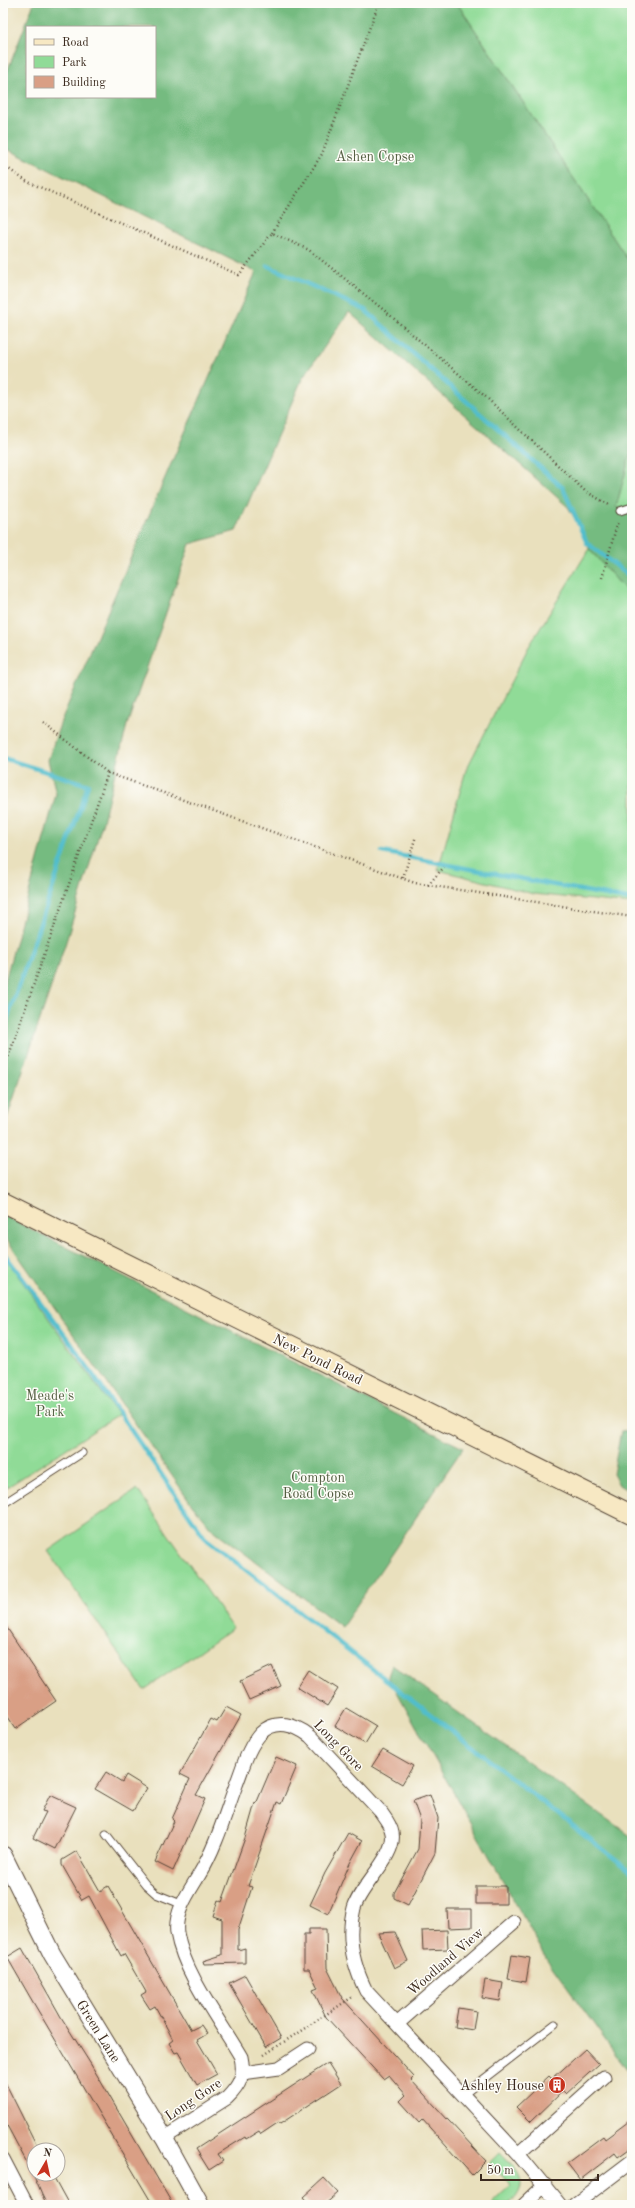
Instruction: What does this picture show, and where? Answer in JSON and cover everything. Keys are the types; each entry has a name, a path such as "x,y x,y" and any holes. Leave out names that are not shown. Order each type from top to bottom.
{"main road":[{"name":"New Pond Road","path":"3,1202 632,1516"}],"street":[{"name":"Long Gore","path":"164,2138 227,2098 235,2090 244,2070 241,2057 186,1964 177,1932 181,1904 214,1845 249,1751 261,1733 271,1726 285,1724 300,1728 310,1736 380,1812 392,1833 392,1846 354,1907 351,1928 351,1952 365,1988 518,2154 560,2205"},
{"name":"Green Lane","path":"3,1855 52,1954 164,2138 201,2205"},
{"name":"Woodland View","path":"397,2024 514,1922"},
{"path":"244,2070 279,2068 308,2049"},
{"path":"518,2154 604,2077"},
{"path":"3,2159 27,2205"},
{"path":"574,2205 632,2161"},
{"path":"524,2205 545,2185"}],"lane":[{"path":"620,511 632,507"},
{"path":"3,1504 82,1453"},
{"path":"106,1834 146,1885 156,1894 181,1904"},
{"path":"464,2095 555,2024"}],"path":[{"path":"3,166 26,181 239,275 272,233 322,154 379,3"},
{"path":"272,233 309,250 487,398 585,491 620,511 610,554 602,578"},
{"path":"43,722 108,773 415,883 632,917"},
{"path":"3,1072 108,773"},
{"path":"404,878 416,836"},
{"path":"428,885 444,867"},
{"path":"244,2070 365,1988"}],"green space":[{"name":"Ashen Copse","path":"34,3 457,3 632,266 632,448 616,507 632,507 632,597 589,549 584,534 568,507 349,312 302,379 236,531 190,544 127,725 103,821 65,945 3,1130 3,988 56,794 48,760 61,721 170,466 256,272 3,147 3,82"},
{"path":"457,3 632,3 632,266"},
{"path":"632,448 632,507 616,507"},
{"path":"589,549 632,597 632,904 534,894 438,870 466,770 528,648"},
{"name":"Compton Road Copse","path":"3,1215 463,1448 342,1627 211,1528 191,1503 3,1234"},
{"name":"Meade's Park","path":"3,1255 118,1415 3,1490"},
{"path":"632,1430 632,1493 619,1485 613,1474 621,1431"},
{"path":"137,1489 233,1628 144,1690 48,1551"},
{"path":"392,1665 632,1837 632,2077 548,1961 388,1676"},
{"path":"500,2152 517,2171 520,2177 520,2190 509,2205 491,2204 511,2185 489,2163"}],"building":[{"path":"3,1622 56,1701 15,1729 3,1711"},
{"path":"272,1666 281,1686 249,1700 240,1681"},
{"path":"308,1670 338,1689 327,1706 297,1687"},
{"path":"226,1707 241,1715 196,1795 205,1799 173,1871 155,1862 174,1821 172,1819 190,1779 180,1774 211,1719 217,1722"},
{"path":"346,1708 376,1726 365,1744 335,1726"},
{"path":"383,1749 413,1766 402,1784 372,1766"},
{"path":"276,1757 297,1766 281,1804 277,1802 248,1886 252,1887 238,1930 238,1950 245,1948 245,1963 204,1964 203,1961 222,1955 222,1919 213,1916 218,1900 222,1902 245,1838 255,1803 256,1804"},
{"path":"106,1772 122,1782 126,1775 147,1788 133,1811 95,1789"},
{"path":"50,1795 76,1807 55,1849 33,1838 46,1812 42,1811"},
{"path":"430,1795 438,1818 435,1853 408,1905 394,1898 394,1893 418,1849 420,1820 413,1801"},
{"path":"348,1833 362,1841 350,1863 328,1914 310,1905 325,1873"},
{"path":"77,1851 100,1891 108,1886 191,2030 201,2025 207,2034 197,2040 217,2074 197,2085 178,2052 175,2053 169,2043 173,2040 168,2030 155,2006 150,2009 141,1995 146,1992 124,1954 121,1956 89,1896 82,1900 62,1865 62,1860"},
{"path":"476,1886 506,1886 506,1904 476,1904"},
{"path":"447,1909 472,1909 472,1927 448,1928"},
{"path":"309,1929 326,1929 327,1968 342,1998 414,2077 411,2080 486,2161 472,2175 422,2119 419,2122 400,2101 406,2095 389,2075 383,2079 326,2017 313,1990 318,1988 309,1969 304,1969 304,1934 309,1934"},
{"path":"447,1930 448,1949 423,1950 422,1931"},
{"path":"395,1932 408,1961 394,1968 378,1933"},
{"path":"22,1948 61,2017 90,2063 173,2205 153,2205 30,1997 7,1957"},
{"path":"512,1955 530,1958 526,1982 508,1979"},
{"path":"245,1975 281,2038 266,2047 229,1983"},
{"path":"485,1980 503,1983 500,2001 482,1998"},
{"path":"458,2008 476,2011 473,2030 455,2027"},
{"name":"Ashley House","path":"585,2049 599,2064 566,2094 563,2091 531,2122 516,2107 549,2076 552,2079"},
{"path":"328,2063 341,2084 280,2124 279,2122 261,2134 259,2131 246,2139 245,2137 218,2154 223,2161 209,2170 196,2149"},
{"path":"3,2078 35,2142 26,2142 26,2161 3,2118"},
{"path":"632,2119 632,2147 618,2157 615,2153 580,2180 567,2163 603,2136 605,2139"},
{"path":"324,2178 338,2193 324,2205 310,2205 303,2197"},
{"path":"36,2182 56,2182 69,2205 47,2205"}],"waterway":[{"path":"268,266 365,310 563,488 587,543 632,578"},
{"path":"3,758 88,785 3,1031"},
{"path":"382,852 632,900"},
{"path":"3,1252 78,1353 205,1538 632,1872"}],"place":[{"name":"Ashley House","path":"557,2085"}]}
